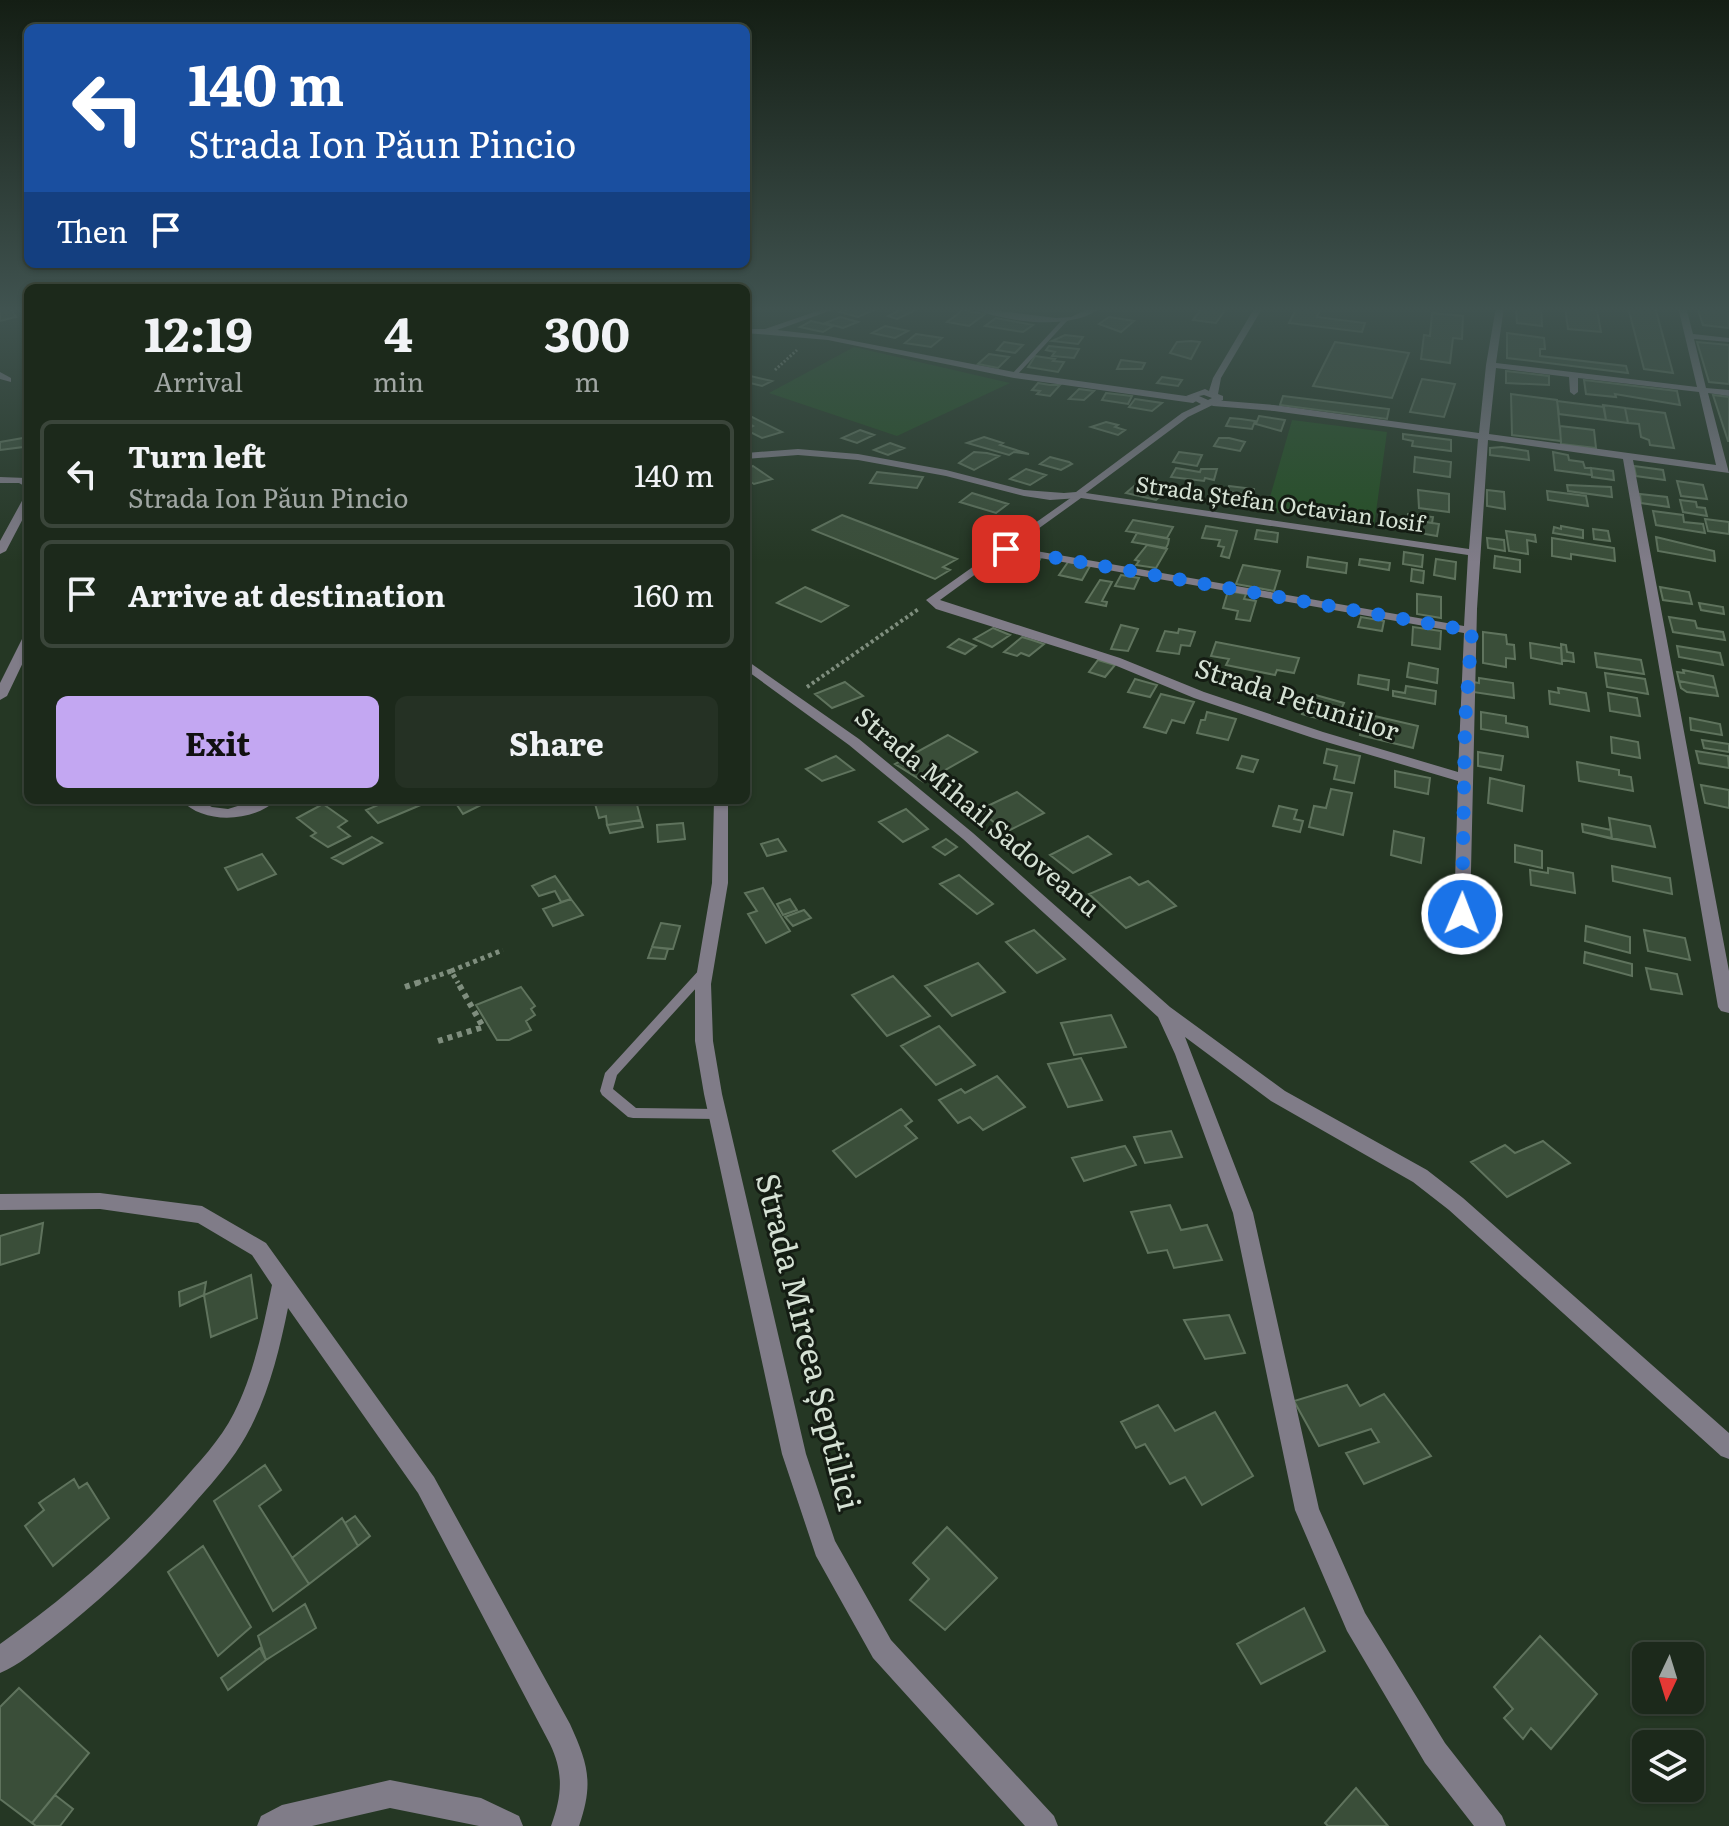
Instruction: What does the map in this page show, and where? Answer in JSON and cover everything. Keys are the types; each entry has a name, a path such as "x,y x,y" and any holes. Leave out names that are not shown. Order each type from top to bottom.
{"street":[{"path":"1137,392 1204,398 1726,470 1704,392"},
{"path":"932,600 1079,495 1185,415 1208,392"},
{"path":"1462,914 1465,722 1481,437 1487,392"},
{"name":"Strada Ștefan Octavian Iosif","path":"750,455 780,451 820,452 940,473 1032,496 1079,495 1476,553"},
{"path":"1628,457 1727,1007"},
{"path":"0,480 24,482"},
{"path":"0,551 22,523"},
{"path":"1006,549 1472,631"},
{"name":"Strada Petuniilor","path":"932,600 940,606 1116,661 1275,721 1465,779"},
{"path":"0,696 24,647"},
{"name":"Strada Mihail Sadoveanu","path":"750,667 794,697 968,836 1164,1012 1278,1096 1420,1176 1456,1204 1729,1448"},
{"path":"193,804 204,812 237,814 261,804"},
{"name":"Strada Mircea Șeptilici","path":"721,804 720,883 706,970 704,1041 794,1454 825,1547 882,1649 1044,1826"},
{"name":"Strada Mihail Sadoveanu","path":"1164,1012 1184,1054 1243,1213 1307,1510 1356,1622 1435,1753 1492,1826"},
{"path":"0,1202 100,1201 202,1215 259,1249 426,1485 560,1734 576,1768 577,1792 565,1826"},
{"path":"0,1660 77,1603 140,1548 217,1458 243,1420 265,1365 283,1283"},
{"path":"271,1826 282,1819 390,1794 481,1812 509,1826"}],"lane":[{"path":"706,970 611,1073 606,1091 633,1113 718,1114"}],"path":[{"path":"794,697 932,600"},
{"path":"405,987 503,950"},
{"path":"438,1041 483,1027 451,971"}],"green space":[{"path":"770,392 990,392 897,436"},
{"path":"1292,420 1387,432 1374,527 1266,511"}],"building":[{"path":"1039,392 1053,392 1050,396 1037,394"},
{"path":"1076,392 1093,392 1084,400 1069,399"},
{"path":"1354,392 1394,392 1392,398"},
{"path":"1417,392 1452,392 1444,417 1410,412"},
{"path":"1677,392 1680,405 1615,394 1616,397 1586,394"},
{"path":"1106,393 1132,396 1128,404 1102,400"},
{"path":"1511,394 1557,400 1561,441 1512,435"},
{"path":"1713,395 1729,397 1729,441 1728,441"},
{"path":"1283,396 1389,409 1387,419 1280,405"},
{"path":"1135,399 1162,403 1152,411 1129,407"},
{"path":"1557,401 1604,407 1606,420 1559,414"},
{"path":"1603,405 1625,408 1628,423 1606,420"},
{"path":"1625,408 1665,413 1674,448 1650,445 1649,440 1641,437 1639,424 1628,423"},
{"path":"750,416 782,432 762,438 750,432 753,426"},
{"path":"1259,416 1285,420 1281,431 1256,424"},
{"path":"1230,418 1255,421 1252,429 1226,426"},
{"path":"1106,422 1125,430 1118,435 1091,427"},
{"path":"1560,426 1594,430 1596,448 1561,444"},
{"path":"860,430 874,435 857,443 842,438"},
{"path":"1403,434 1451,440 1451,451 1412,446 1413,441 1403,439"},
{"path":"984,437 1029,454 1014,452 1009,455 967,443"},
{"path":"23,438 23,447 0,450 0,442"},
{"path":"1219,438 1245,442 1240,451 1214,446"},
{"path":"890,443 904,448 888,455 874,450"},
{"path":"1490,448 1528,451 1529,460 1490,455"},
{"path":"974,452 999,456 974,470 959,463"},
{"path":"1179,452 1202,455 1197,466 1173,462"},
{"path":"1553,452 1568,455 1569,460 1583,462 1585,468 1591,468 1592,475 1555,470"},
{"path":"1050,457 1072,464 1061,470 1040,464"},
{"path":"1415,457 1451,462 1450,477 1414,472"},
{"path":"753,466 772,479 754,484 750,482 750,467"},
{"path":"1634,466 1663,470 1665,480 1636,476"},
{"path":"1176,468 1200,472 1201,469 1217,469 1214,480 1205,478 1204,481 1171,477"},
{"path":"1591,468 1613,471 1614,480 1592,477"},
{"path":"1026,469 1046,475 1030,485 1010,479"},
{"path":"877,472 923,477 917,488 870,483"},
{"path":"1677,481 1703,485 1707,499 1681,496"},
{"path":"1567,485 1611,487 1612,497 1568,491"},
{"path":"1134,486 1164,493 1156,500 1126,493"},
{"path":"1229,486 1254,489 1253,495 1228,492"},
{"path":"1418,490 1449,494 1449,512 1419,508"},
{"path":"1487,490 1504,492 1505,509 1487,506"},
{"path":"1547,491 1586,496 1588,506 1548,500"},
{"path":"972,493 1008,504 996,513 960,502"},
{"path":"1640,494 1667,497 1669,507 1641,503"},
{"path":"1680,500 1696,502 1697,507 1705,508 1707,516 1683,512"},
{"path":"1653,511 1683,515 1684,522 1703,524 1705,533 1656,525"},
{"path":"1408,514 1433,517 1432,523 1420,521 1419,530 1407,529"},
{"path":"842,515 957,559 943,567 950,570 935,579 813,530"},
{"path":"1705,519 1729,522 1729,534 1708,531"},
{"path":"1133,520 1173,527 1167,538 1126,531"},
{"path":"1420,521 1439,524 1437,536 1419,533"},
{"path":"1206,526 1237,531 1229,558 1221,556 1224,547 1218,546 1220,540 1202,538"},
{"path":"1561,526 1583,530 1583,538 1553,533 1554,527 1561,529"},
{"path":"1593,529 1608,531 1610,541 1594,539"},
{"path":"1257,530 1278,533 1277,542 1255,539"},
{"path":"1506,531 1535,535 1536,542 1527,540 1528,554 1509,551"},
{"path":"1137,533 1169,539 1168,544 1166,548 1132,542"},
{"path":"1656,537 1714,551 1715,561 1658,551"},
{"path":"1487,538 1504,540 1505,551 1488,548"},
{"path":"1552,538 1614,548 1615,561 1571,554 1571,559 1552,556"},
{"path":"1147,545 1167,549 1156,568 1136,565 1139,561 1135,560"},
{"path":"1404,552 1423,555 1422,567 1403,564"},
{"path":"1022,554 1041,557 1034,571 1014,567"},
{"path":"1495,556 1520,560 1520,572 1494,568"},
{"path":"1308,557 1347,563 1346,573 1307,567"},
{"path":"1360,559 1390,563 1389,570 1359,565"},
{"path":"1436,559 1456,562 1455,579 1434,575"},
{"path":"1068,562 1090,566 1082,580 1059,575"},
{"path":"1243,565 1280,571 1274,591 1236,584"},
{"path":"993,566 1015,570 1007,581 984,576"},
{"path":"1412,569 1424,571 1423,583 1411,581"},
{"path":"1121,575 1139,578 1134,589 1115,586"},
{"path":"1100,580 1112,582 1102,601 1107,602 1106,606 1086,602"},
{"path":"805,587 848,606 821,622 777,603"},
{"path":"1660,587 1689,592 1692,604 1663,600"},
{"path":"1228,591 1246,594 1244,599 1256,601 1250,621 1236,619 1238,611 1223,608"},
{"path":"1417,594 1441,597 1441,618 1417,614"},
{"path":"1699,603 1723,607 1724,614 1701,610"},
{"path":"1361,617 1384,621 1382,631 1358,627"},
{"path":"1669,617 1695,621 1697,628 1723,632 1725,640 1673,632"},
{"path":"1121,625 1138,629 1128,651 1111,649"},
{"path":"1413,627 1441,631 1440,649 1412,645"},
{"path":"993,628 1010,635 992,647 974,639"},
{"path":"1179,629 1195,632 1190,646 1181,645 1179,654 1157,651 1165,631 1178,633"},
{"path":"1483,632 1506,635 1507,644 1514,645 1515,659 1506,658 1506,667 1483,663"},
{"path":"1022,637 1044,644 1029,656 1004,652"},
{"path":"959,639 976,646 965,654 948,647"},
{"path":"1216,642 1299,658 1294,673 1277,670 1275,675 1226,665 1229,659 1211,656"},
{"path":"1530,643 1561,648 1562,664 1531,658"},
{"path":"1561,644 1566,645 1567,652 1573,653 1574,662 1562,660"},
{"path":"1677,646 1720,653 1723,665 1679,657"},
{"path":"1595,653 1641,660 1644,674 1597,667"},
{"path":"1098,660 1115,665 1105,677 1089,672"},
{"path":"1409,663 1438,669 1437,683 1407,677"},
{"path":"1683,670 1713,676 1716,688 1679,681 1677,672 1684,673"},
{"path":"1605,673 1645,679 1648,694 1607,687"},
{"path":"1359,675 1389,680 1388,690 1358,684"},
{"path":"1479,678 1513,683 1514,698 1473,692 1473,682 1479,683"},
{"path":"1135,679 1157,685 1150,697 1128,692"},
{"path":"1679,681 1716,688 1718,696 1687,692 1681,688"},
{"path":"845,682 863,696 832,708 815,694"},
{"path":"1406,686 1436,691 1435,704 1393,696 1393,691 1405,693"},
{"path":"1558,688 1586,693 1589,711 1550,704 1549,691 1559,693"},
{"path":"1608,693 1637,698 1640,716 1610,711"},
{"path":"1161,694 1194,702 1184,723 1172,720 1166,733 1144,727"},
{"path":"1312,694 1344,703 1335,723 1302,714"},
{"path":"1207,712 1236,719 1228,740 1197,733"},
{"path":"1481,712 1506,716 1506,723 1527,727 1528,737 1481,729"},
{"path":"1366,714 1418,726 1413,748 1360,735"},
{"path":"1690,718 1720,724 1722,735 1691,730"},
{"path":"948,735 977,752 924,782 895,764"},
{"path":"1611,737 1638,742 1640,758 1612,753"},
{"path":"1702,740 1729,744 1729,752 1704,748"},
{"path":"1327,749 1360,756 1354,783 1334,779 1337,766 1324,763"},
{"path":"1696,751 1728,756 1729,768 1699,763"},
{"path":"1478,752 1503,756 1501,770 1478,766"},
{"path":"836,756 854,770 822,781 806,769"},
{"path":"1242,756 1258,760 1253,772 1237,768"},
{"path":"1577,762 1619,770 1619,775 1631,777 1633,791 1579,781"},
{"path":"1395,771 1430,778 1428,794 1395,787"},
{"path":"1490,778 1524,786 1522,811 1488,803"},
{"path":"1701,785 1729,790 1729,808 1705,803"},
{"path":"1331,789 1352,793 1343,835 1309,827 1314,806 1326,808"},
{"path":"1017,792 1044,813 1006,832 979,810"},
{"path":"323,804 347,821 338,827 350,836 328,847 311,836 316,833 297,818"},
{"path":"380,804 423,804 378,823 366,810"},
{"path":"458,804 483,804 463,814"},
{"path":"595,804 637,804 641,820 607,825 606,816 599,818"},
{"path":"1279,806 1297,810 1294,819 1303,821 1300,832 1273,826"},
{"path":"906,809 928,829 903,842 879,822"},
{"path":"1609,818 1650,826 1655,847 1612,839"},
{"path":"1609,818 1650,826 1655,847 1583,832 1582,824 1611,830"},
{"path":"641,820 643,827 610,833 607,825"},
{"path":"683,823 685,839 658,842 657,825"},
{"path":"1582,824 1611,830 1612,839 1583,832"},
{"path":"1394,831 1424,838 1421,863 1391,855"},
{"path":"1088,836 1111,854 1073,873 1050,855"},
{"path":"372,837 382,843 343,864 332,858"},
{"path":"778,839 786,851 767,856 761,844"},
{"path":"946,839 957,847 945,855 933,847"},
{"path":"1515,845 1542,851 1542,868 1515,862"},
{"path":"262,854 276,874 238,890 225,868"},
{"path":"1612,866 1670,878 1672,894 1613,881"},
{"path":"1548,868 1573,873 1575,893 1531,885 1530,870 1548,873"},
{"path":"959,875 993,904 977,914 940,884"},
{"path":"555,876 571,899 561,902 555,891 539,896 532,886"},
{"path":"1130,877 1139,885 1148,881 1176,906 1126,928 1089,894"},
{"path":"763,888 790,931 766,943 748,914 757,911 745,893"},
{"path":"571,899 583,915 553,926 543,909"},
{"path":"790,899 797,910 783,915 777,904"},
{"path":"804,910 811,918 793,926 785,917"},
{"path":"661,923 680,926 673,949 652,947"},
{"path":"1586,926 1630,937 1630,953 1585,941"},
{"path":"1034,930 1065,959 1037,973 1006,942"},
{"path":"1644,930 1685,938 1690,960 1648,951"},
{"path":"652,947 668,949 665,959 648,958"},
{"path":"1585,952 1632,964 1632,976 1584,963"},
{"path":"978,963 1005,992 952,1016 925,986"},
{"path":"1646,968 1677,974 1682,994 1651,989"},
{"path":"893,976 930,1016 887,1036 852,995"},
{"path":"521,987 535,1006 531,1009 535,1015 526,1021 531,1030 509,1040 497,1040 476,1005"},
{"path":"1111,1015 1126,1047 1074,1055 1061,1023"},
{"path":"939,1026 975,1065 936,1085 901,1046"},
{"path":"1081,1058 1102,1100 1068,1107 1048,1064"},
{"path":"997,1076 1025,1107 983,1130 970,1117 958,1123 939,1100 961,1089 965,1093"},
{"path":"901,1109 912,1121 905,1126 917,1138 856,1177 833,1151"},
{"path":"1171,1131 1182,1157 1145,1163 1134,1137"},
{"path":"1543,1141 1570,1163 1507,1197 1471,1162 1505,1145 1515,1153"},
{"path":"1125,1146 1136,1165 1084,1181 1072,1158"},
{"path":"1170,1205 1181,1230 1207,1225 1222,1260 1174,1268 1167,1250 1148,1253 1131,1212"},
{"path":"43,1223 39,1253 0,1265 0,1236"},
{"path":"251,1275 257,1318 211,1337 204,1295"},
{"path":"206,1282 204,1295 180,1306 179,1292"},
{"path":"1229,1315 1245,1353 1205,1359 1184,1320"},
{"path":"1347,1385 1360,1406 1384,1394 1431,1456 1364,1484 1346,1453 1379,1442 1371,1429 1319,1446 1294,1401"},
{"path":"1158,1405 1175,1431 1215,1412 1253,1476 1202,1505 1185,1477 1170,1484 1145,1444 1136,1448 1121,1422"},
{"path":"265,1465 281,1490 259,1506 309,1584 273,1611 214,1501"},
{"path":"74,1479 79,1488 87,1483 109,1518 53,1566 25,1526 44,1510 39,1503"},
{"path":"355,1516 370,1536 358,1546 345,1523"},
{"path":"342,1518 358,1546 309,1584 292,1558"},
{"path":"947,1527 997,1578 945,1630 910,1600 929,1579 913,1563"},
{"path":"203,1546 251,1627 218,1656 168,1572"},
{"path":"305,1604 316,1628 266,1660 258,1636"},
{"path":"1304,1608 1325,1651 1261,1684 1237,1644"},
{"path":"1540,1636 1597,1694 1551,1749 1531,1728 1523,1739 1504,1718 1513,1709 1494,1687"},
{"path":"260,1648 266,1660 228,1690 221,1678"},
{"path":"19,1688 89,1753 32,1823 0,1799 0,1707"},
{"path":"1356,1788 1388,1826 1328,1826 1325,1823"},
{"path":"55,1795 73,1809 60,1826 36,1826 32,1823"}],"route":[{"path":"1006,549 1472,631 1465,722 1462,914"}]}
